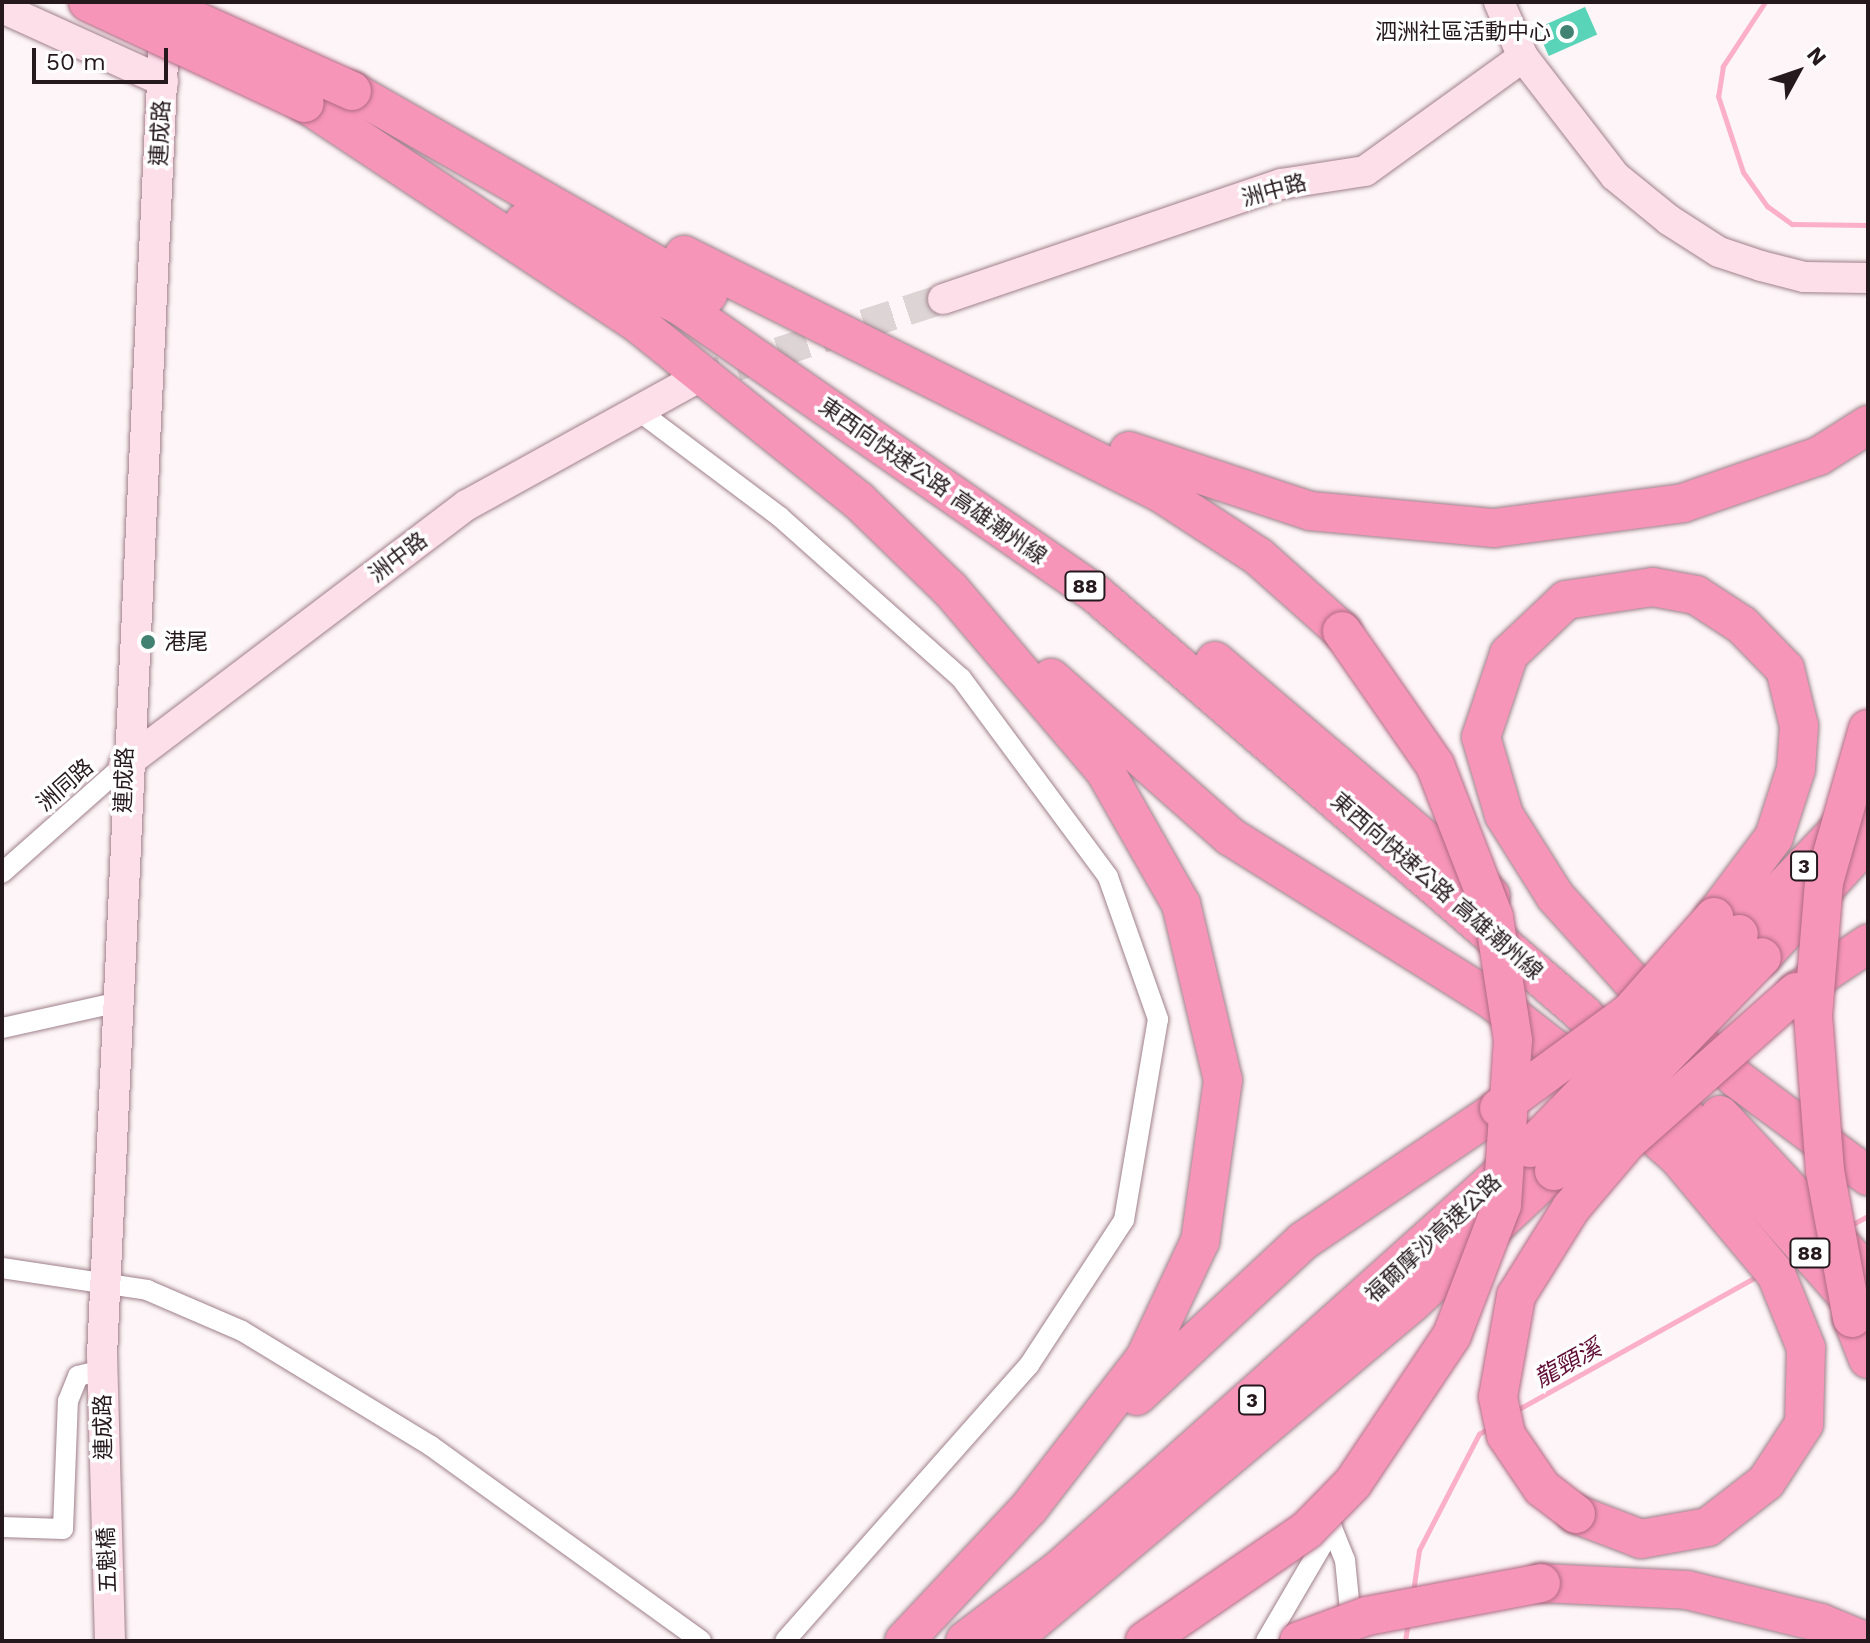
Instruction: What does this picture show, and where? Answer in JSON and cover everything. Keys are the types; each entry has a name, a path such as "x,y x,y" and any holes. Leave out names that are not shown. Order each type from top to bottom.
{"highway":[{"name":"東西向快速公路 高雄潮州線","path":"88,2 305,103 682,307 1095,593 1490,928 1766,1206 1864,1299"},
{"name":"東西向快速公路 高雄潮州線","path":"154,2 352,91 698,287 1108,573 1577,973 1766,1206"},
{"path":"352,91 1195,513 1342,631 1435,765 1490,904 1513,1040 1502,1205 1452,1335 1353,1483 1307,1530 1145,1641"},
{"path":"305,103 640,325 858,500 950,589 1231,837 1492,1000 1555,1049 1678,1157 1766,1206 1776,1274 1806,1348 1804,1424 1766,1482 1708,1527 1641,1539 1576,1514 1542,1488 1506,1435 1498,1397 1516,1296 1571,1208 1627,1142 1796,992 1868,944"},
{"path":"884,356 1220,487 1401,524 1525,527 1636,513 1775,474 1868,425"},
{"path":"904,1641 1030,1507 1251,1284 1368,1193 1494,1112 1630,1012 1738,936 1796,769 1799,726 1785,669 1742,625 1696,595 1653,587 1566,600 1509,654 1481,737 1504,815 1555,896 1630,979 1737,1079 1860,1170"},
{"path":"950,589 1105,771 1181,904 1223,1080 1200,1241 1145,1358 1030,1507"},
{"path":"1868,729 1824,882 1813,1016 1825,1171 1852,1318 1868,1359"},
{"name":"福爾摩沙高速公路","path":"1010,1641 1412,1303 1738,936 1868,799"},
{"name":"福爾摩沙高速公路","path":"1738,936 1868,841"},
{"name":"福爾摩沙高速公路","path":"965,1641 1060,1569 1542,1160"},
{"path":"1299,1641 1367,1616 1541,1583 1687,1590 1821,1623 1864,1641"}],"main road":[{"name":"連成路","path":"104,1479 102,1370 124,765 165,2"},
{"path":"1499,2 1523,57 1615,176 1719,252 1804,277 1868,278"},
{"path":"2,8 163,81"},
{"name":"洲中路","path":"943,299 1281,184 1365,171 1523,57"},
{"name":"洲中路","path":"124,765 467,505 693,380"},
{"name":"五魁橋","path":"104,1479 110,1641"}],"street":[{"path":"639,411 780,517 961,678 1108,877 1158,1019 1124,1220 1029,1365 785,1641"},
{"name":"洲同路","path":"2,873 124,765"},
{"path":"2,1028 115,1003"},
{"path":"2,1268 107,1282 198,1308 443,1454 701,1641"},
{"path":"2,1527 63,1529 68,1401 78,1376 102,1370"},
{"path":"1266,1641 1332,1528 1345,1560 1352,1641"}],"building":[{"name":"泗洲社區活動中心","path":"1585,7 1597,34 1549,56 1537,29"}],"waterway":[{"path":"1765,2 1723,66 1718,96 1743,172 1767,206 1792,224 1868,225"},
{"name":"龍頸溪","path":"1851,1225 1868,1216"},
{"name":"龍頸溪","path":"1515,1411 1758,1276"},
{"name":"龍頸溪","path":"1413,1592 1419,1550 1479,1434 1490,1427"},
{"name":"龍頸溪","path":"1405,1641 1408,1622"}],"tunnel":[{"path":"693,380 943,299"}],"place":[{"name":"泗洲社區活動中心","path":"1567,32"},
{"name":"港尾","path":"148,642"}]}
